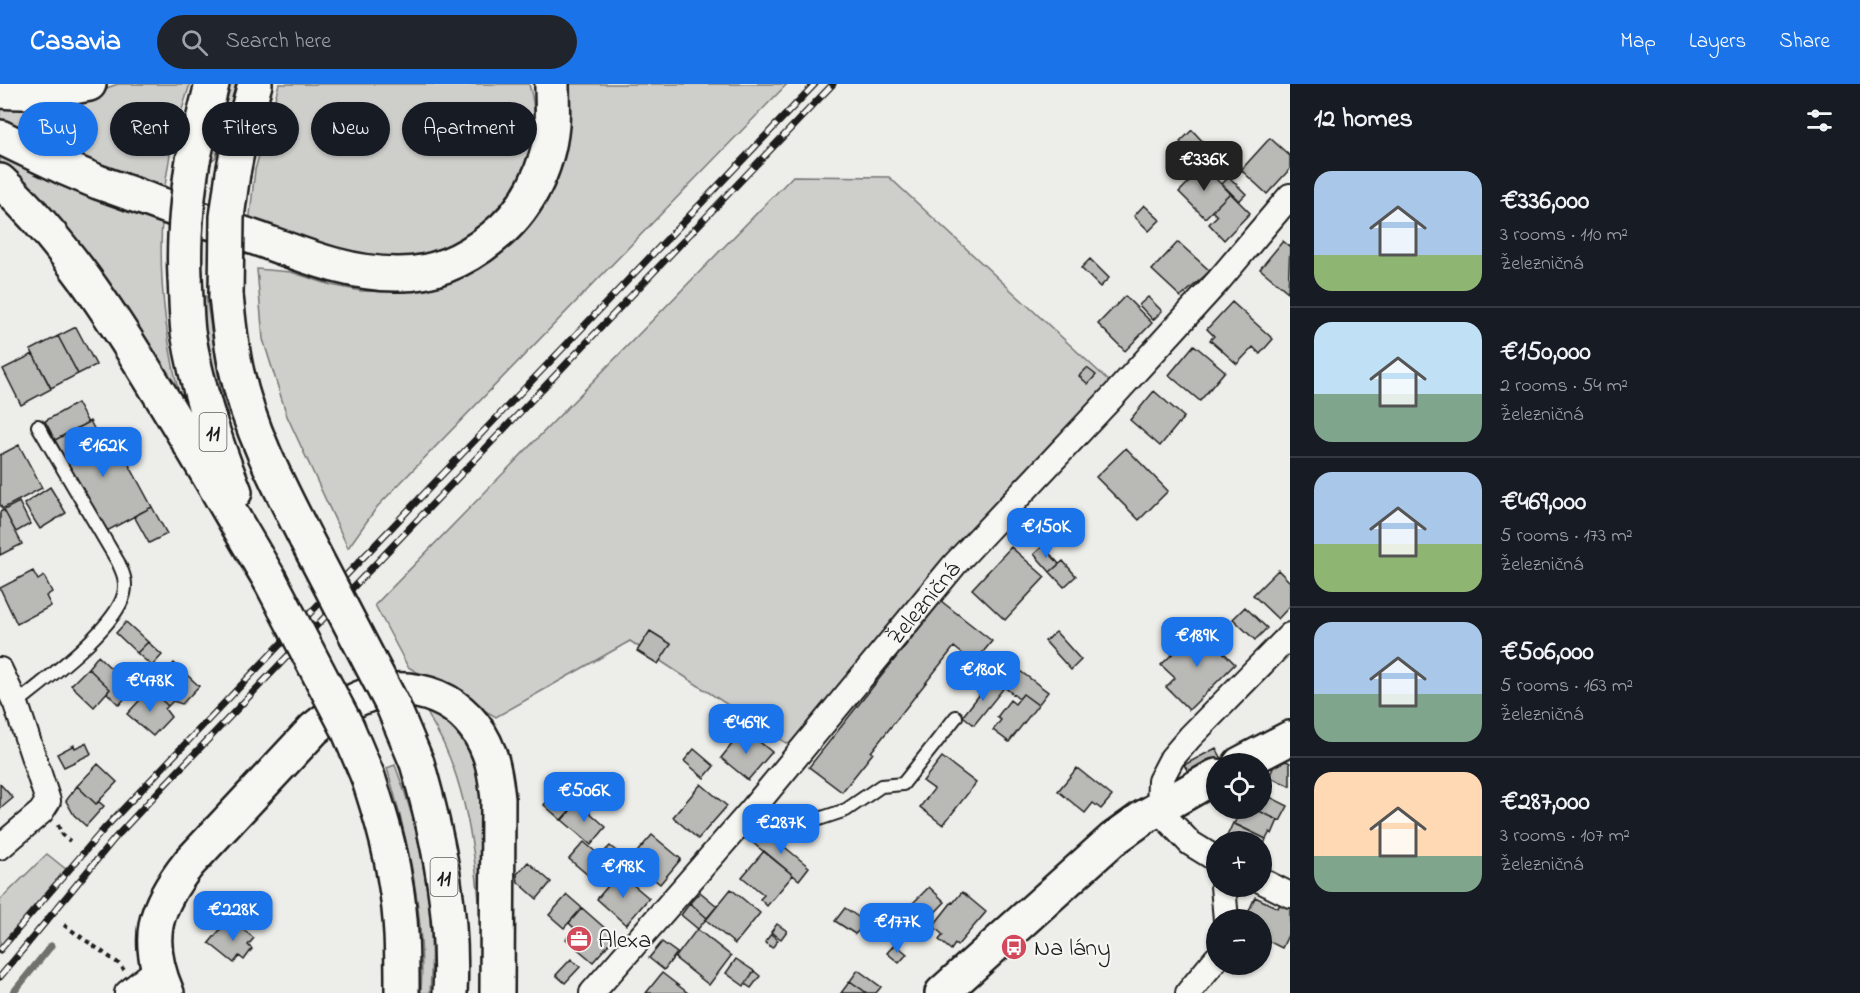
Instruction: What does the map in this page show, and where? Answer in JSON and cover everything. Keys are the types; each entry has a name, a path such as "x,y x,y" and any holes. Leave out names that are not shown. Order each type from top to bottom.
{"main road":[{"path":"0,91 25,93 62,90 89,84"},
{"name":"11","path":"212,84 193,160 186,202 183,246 188,330 207,414 270,580 347,727 368,777 395,880 400,918 402,993"},
{"name":"11","path":"255,84 236,157 227,217 226,296 237,374 275,478 393,706 417,764 432,817 444,873 449,919 450,993"},
{"path":"236,157 269,84"},
{"path":"0,137 98,182 312,258 357,271 398,274 436,268 460,259 479,249 510,223 533,190 541,172 552,124 549,91"},
{"path":"0,182 40,223 87,280 131,346 270,580"},
{"path":"144,982 161,906 173,883 222,825 314,729 331,716 358,698 382,691 412,689 441,699 464,715 479,731 495,773 498,799 497,993"},
{"path":"1261,753 1290,738"},
{"path":"942,993 1112,840 1160,808 1206,782"}],"street":[{"name":"Železničná","path":"592,993 751,811 955,564 1211,289 1290,196"},
{"path":"1206,853 1190,843 1167,819 1160,808 1160,781 1172,758 1209,716 1290,635"},
{"path":"0,670 16,704 48,801 41,812 0,847"},
{"path":"1272,887 1290,895"},
{"path":"1188,993 1206,971"}],"lane":[{"path":"16,704 98,633 117,609 125,586 125,575 118,562 38,426"},
{"path":"751,811 778,826 807,823 846,810 881,786 903,784 956,717"}],"path":[{"path":"64,925 144,982"}],"shaded area":[{"path":"118,84 190,84 184,102 110,102 110,156 170,156 164,192 66,156 98,156 98,102 18,102 18,131 0,122 0,102 92,93"},
{"path":"226,84 236,84 231,102 221,102"},
{"path":"279,84 529,84 532,102 402,102 402,156 529,156 520,180 502,206 479,228 451,244 420,255 386,258 353,254 249,224 255,170 259,156 299,156 299,102 274,102"},
{"path":"569,84 787,84 377,507 348,548 287,416 263,339 257,269 291,272 331,285 361,291 406,292 456,280 479,268 501,253 530,225 551,194 563,158 571,114"},
{"path":"0,151 162,219 163,297 169,347 186,422 0,172"},
{"path":"206,156 216,156 210,162"},
{"path":"793,176 889,177 1110,382 789,745 630,641 496,717 408,667 375,605"},
{"path":"198,295 206,296 220,386 228,414 227,421 213,389"},
{"path":"426,710 440,718 460,738 473,762 481,790 483,806 482,993 479,993 481,935 479,902 464,802 443,742"},
{"path":"395,765 413,820 425,877 431,935 430,993 421,993 421,936 414,879 387,768"},
{"path":"47,854 67,870 0,949 0,900"}],"building":[{"path":"1192,130 1218,158 1207,169 1180,142"},
{"path":"1270,138 1290,156 1290,169 1267,194 1241,170"},
{"path":"1204,167 1230,193 1205,218 1179,192"},
{"path":"1229,177 1246,194 1239,201 1222,184"},
{"path":"1230,193 1250,213 1224,240 1209,224 1217,216 1212,211"},
{"path":"1144,205 1160,220 1149,231 1134,216"},
{"path":"1283,241 1290,247 1288,292 1260,269"},
{"path":"1178,242 1210,271 1181,297 1152,270"},
{"path":"1090,259 1109,278 1100,287 1081,268"},
{"path":"1125,296 1152,323 1125,351 1098,324"},
{"path":"1148,297 1162,311 1153,320 1139,305"},
{"path":"1232,302 1273,339 1260,354 1253,347 1237,364 1210,340 1214,336 1207,329"},
{"path":"76,327 96,365 78,374 58,336"},
{"path":"58,336 78,374 51,388 31,350"},
{"path":"1194,345 1225,371 1200,401 1169,375"},
{"path":"33,354 51,389 21,405 3,369"},
{"path":"1087,368 1096,375 1088,384 1079,376"},
{"path":"1154,391 1184,417 1160,446 1130,420"},
{"path":"77,403 88,423 55,440 45,421"},
{"path":"90,421 109,457 121,450 152,507 105,532 55,440"},
{"path":"19,445 42,488 2,509 0,504 0,455"},
{"path":"1126,448 1168,491 1139,520 1096,477"},
{"path":"50,487 66,513 40,529 24,504"},
{"path":"19,502 30,524 16,532 4,510"},
{"path":"152,507 167,534 149,543 134,516"},
{"path":"4,510 22,544 0,555 0,512"},
{"path":"1043,546 1059,564 1050,572 1034,554"},
{"path":"1011,547 1045,577 1005,620 972,589"},
{"path":"1063,561 1076,576 1064,587 1050,572"},
{"path":"1278,570 1290,582 1290,606 1278,619 1253,595"},
{"path":"33,571 38,580 44,576 52,592 46,596 51,606 17,624 0,588"},
{"path":"941,601 992,641 974,663 954,647 842,792 809,767"},
{"path":"1245,607 1267,628 1255,640 1233,619"},
{"path":"126,622 148,642 137,653 116,633"},
{"path":"1211,630 1221,640 1216,645 1235,664 1189,710 1166,687 1175,678 1161,665 1196,631 1203,638"},
{"path":"650,631 671,644 658,664 637,651"},
{"path":"1056,632 1081,660 1071,670 1045,641"},
{"path":"148,642 162,655 152,666 137,653"},
{"path":"98,656 133,689 119,705 107,693 110,689 88,668"},
{"path":"174,663 199,686 182,704 173,701 168,706 150,689"},
{"path":"88,668 110,689 94,707 71,685"},
{"path":"1016,668 1048,692 1038,705 1023,694 1019,699 1003,686"},
{"path":"991,680 1003,689 974,725 963,716"},
{"path":"150,689 168,706 165,709 171,717 153,736 127,714"},
{"path":"1023,694 1038,705 1009,742 993,730 1001,720 997,717 1010,700 1015,704"},
{"path":"744,729 772,752 748,780 721,758"},
{"path":"86,743 91,754 64,767 57,754 74,745 75,748"},
{"path":"1216,748 1219,753 1207,753"},
{"path":"694,749 714,766 704,778 684,761"},
{"path":"1206,753 1206,768 1191,776 1184,765"},
{"path":"942,757 976,783 943,825 920,807 934,789 923,781"},
{"path":"1286,761 1290,763 1290,786 1272,778 1274,766"},
{"path":"98,764 117,782 96,804 77,786"},
{"path":"1077,768 1112,796 1101,809 1093,803 1085,813 1058,791"},
{"path":"0,784 13,798 0,809"},
{"path":"701,784 727,806 698,839 673,817"},
{"path":"77,786 96,804 99,802 104,806 86,826 74,815 66,801"},
{"path":"554,793 572,808 561,820 544,805"},
{"path":"1272,798 1288,806 1280,821 1272,817"},
{"path":"578,802 606,827 591,845 562,820"},
{"path":"1272,817 1278,820 1272,834 1272,831 1249,831 1234,824 1236,819 1272,819"},
{"path":"1233,823 1250,831 1229,831"},
{"path":"764,830 809,867 799,880 753,843"},
{"path":"652,835 681,859 660,884 630,860"},
{"path":"584,842 604,859 589,876 569,859"},
{"path":"610,846 626,859 618,868 602,854"},
{"path":"764,851 793,875 767,906 760,899 764,895 742,877"},
{"path":"528,862 551,882 537,899 518,882 517,874"},
{"path":"619,873 649,898 626,925 597,899"},
{"path":"929,887 945,902 924,924 907,909"},
{"path":"731,889 760,913 735,944 706,920"},
{"path":"700,892 717,906 707,918 690,903"},
{"path":"962,892 986,912 951,950 939,940 943,935 933,926"},
{"path":"567,895 582,908 564,928 549,915"},
{"path":"1255,897 1278,908 1280,904 1290,908 1290,931 1282,948 1272,943 1272,909 1250,909"},
{"path":"690,903 707,918 698,929 681,915"},
{"path":"896,907 911,924 903,931 887,915"},
{"path":"582,908 615,937 593,962 566,939 575,929 569,923"},
{"path":"845,908 867,923 855,934 835,921"},
{"path":"880,908 903,931 894,940 867,921"},
{"path":"229,919 254,938 248,945 252,949 244,960 239,956 234,963 209,943"},
{"path":"777,924 787,931 781,939 771,932"},
{"path":"697,929 731,956 709,985 675,958"},
{"path":"771,934 778,940 772,948 765,942"},
{"path":"662,942 677,953 664,970 649,958"},
{"path":"895,944 907,954 899,963 887,953"},
{"path":"571,959 580,967 565,983 556,975"},
{"path":"736,959 754,971 744,986 726,973"},
{"path":"858,970 881,987 876,993 867,993 850,981"},
{"path":"754,971 760,976 751,988 745,984"},
{"path":"662,973 688,993 646,993"},
{"path":"850,981 867,993 841,993"}],"waterway":[{"path":"13,993 51,946"}],"railway":[{"path":"0,950 104,829 815,84"},
{"path":"0,977 115,838 833,84"}],"place":[{"name":"Alexa","path":"579,939"},
{"name":"Na lány","path":"1014,947"}]}
